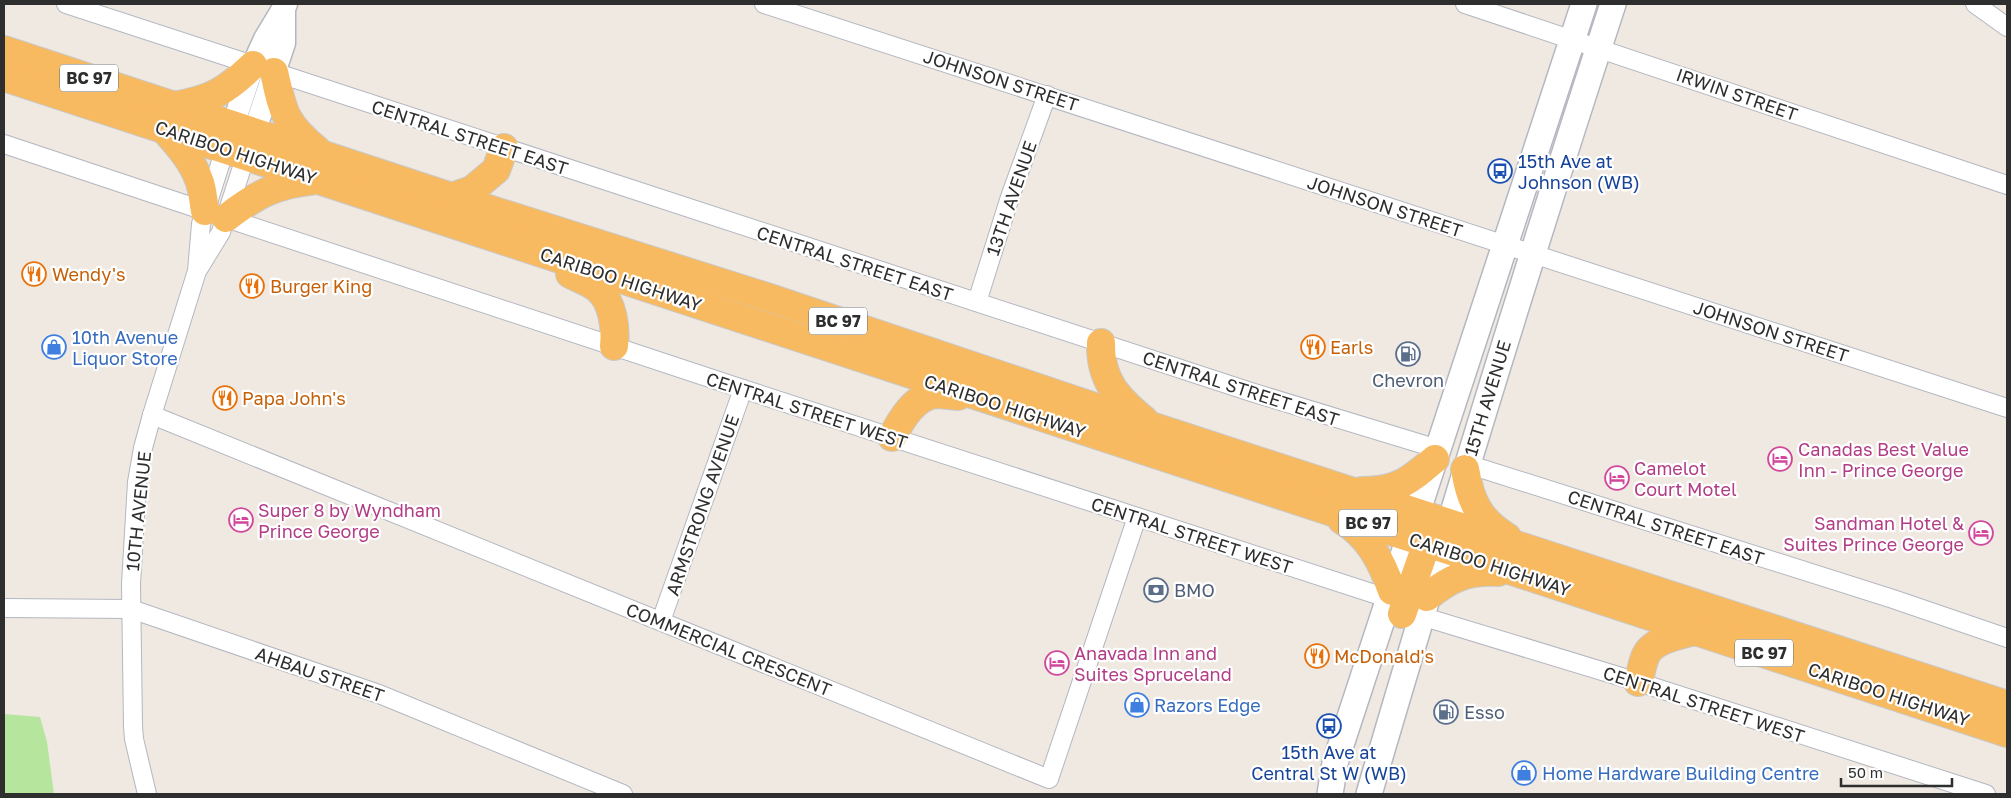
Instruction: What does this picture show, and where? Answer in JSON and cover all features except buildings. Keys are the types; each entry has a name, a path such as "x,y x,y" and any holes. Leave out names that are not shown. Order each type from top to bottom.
{"highway":[{"name":"CARIBOO HIGHWAY","path":"4,50 168,117"},
{"path":"263,68 286,118 322,167 295,182 268,190 250,200 215,214 194,168 183,152 168,117 218,94 234,83 263,68"},
{"name":"CARIBOO HIGHWAY","path":"4,77 168,117 240,140 518,232 986,400 1326,510 1429,533 2007,705"},
{"path":"452,197 472,190 500,159"},
{"path":"500,159 506,198 518,232 540,262 587,282 599,290 608,301 616,332 614,346"},
{"name":"CARIBOO HIGHWAY","path":"322,167 452,197 518,232 773,299 1350,491 1429,533"},
{"path":"1101,343 1101,358 1112,390 1150,426"},
{"path":"892,437 900,423 918,401 927,396 938,394 986,400"},
{"path":"1350,491 1385,490 1396,487 1413,477 1437,454"},
{"path":"1407,603 1443,583 1464,574 1486,571 1524,561 1481,515 1471,495 1466,466"},
{"path":"1326,510 1357,529 1407,603"},
{"path":"1407,603 1429,533"},
{"name":"CARIBOO HIGHWAY","path":"1524,561 1614,604 2007,733"},
{"path":"1614,604 1634,624 1647,653"},
{"path":"1638,682 1647,653 1660,643 1675,636 1696,631"}],"main road":[{"name":"15TH AVENUE","path":"1429,533 1437,454 1584,4"},
{"name":"15TH AVENUE","path":"1429,533 1466,466 1531,254 1613,4"},
{"path":"1369,794 1389,728 1389,700 1407,603"},
{"path":"1330,794 1335,763 1407,603"}],"street":[{"name":"CENTRAL STREET EAST","path":"66,4 263,68 500,159 977,302 1437,454"},
{"name":"JOHNSON STREET","path":"764,4 2007,408"},
{"name":"IRWIN STREET","path":"1465,4 2007,185"},
{"path":"1975,4 2007,27"},
{"name":"10TH AVENUE","path":"147,794 134,738 131,584 137,482 143,448 152,416 198,271 201,224 215,214 263,68 265,39 285,7"},
{"name":"13TH AVENUE","path":"977,302 1010,196 1047,95"},
{"name":"CENTRAL STREET WEST","path":"4,144 743,389 1407,603 1638,682 1986,794"},
{"name":"ARMSTRONG AVENUE","path":"662,621 743,389"},
{"name":"COMMERCIAL CRESCENT","path":"152,416 662,621 1049,780 1137,517"},
{"name":"CENTRAL STREET EAST","path":"1466,466 1893,599 2007,638"},
{"name":"AHBAU STREET","path":"4,608 131,609 379,694 617,793"},
{"path":"1319,794 1335,763"}],"green space":[{"path":"4,714 40,717 47,742 54,794 4,794"}],"place":[{"name":"15th Ave at Johnson (WB)","path":"1500,171"},
{"name":"Wendy's","path":"34,274"},
{"name":"Burger King","path":"252,286"},
{"name":"10th Avenue Liquor Store","path":"54,347"},
{"name":"Earls","path":"1313,347"},
{"name":"Chevron","path":"1408,354"},
{"name":"Papa John's","path":"225,398"},
{"name":"Canadas Best Value Inn - Prince George","path":"1780,459"},
{"name":"Camelot Court Motel","path":"1617,478"},
{"name":"Super 8 by Wyndham Prince George","path":"241,520"},
{"name":"Sandman Hotel & Suites Prince George","path":"1981,533"},
{"name":"BMO","path":"1156,590"},
{"name":"McDonald's","path":"1317,656"},
{"name":"Anavada Inn and Suites Spruceland","path":"1057,663"},
{"name":"Razors Edge","path":"1137,705"},
{"name":"Esso","path":"1446,712"},
{"name":"15th Ave at Central St W (WB)","path":"1329,726"},
{"name":"Home Hardware Building Centre","path":"1524,773"}]}
